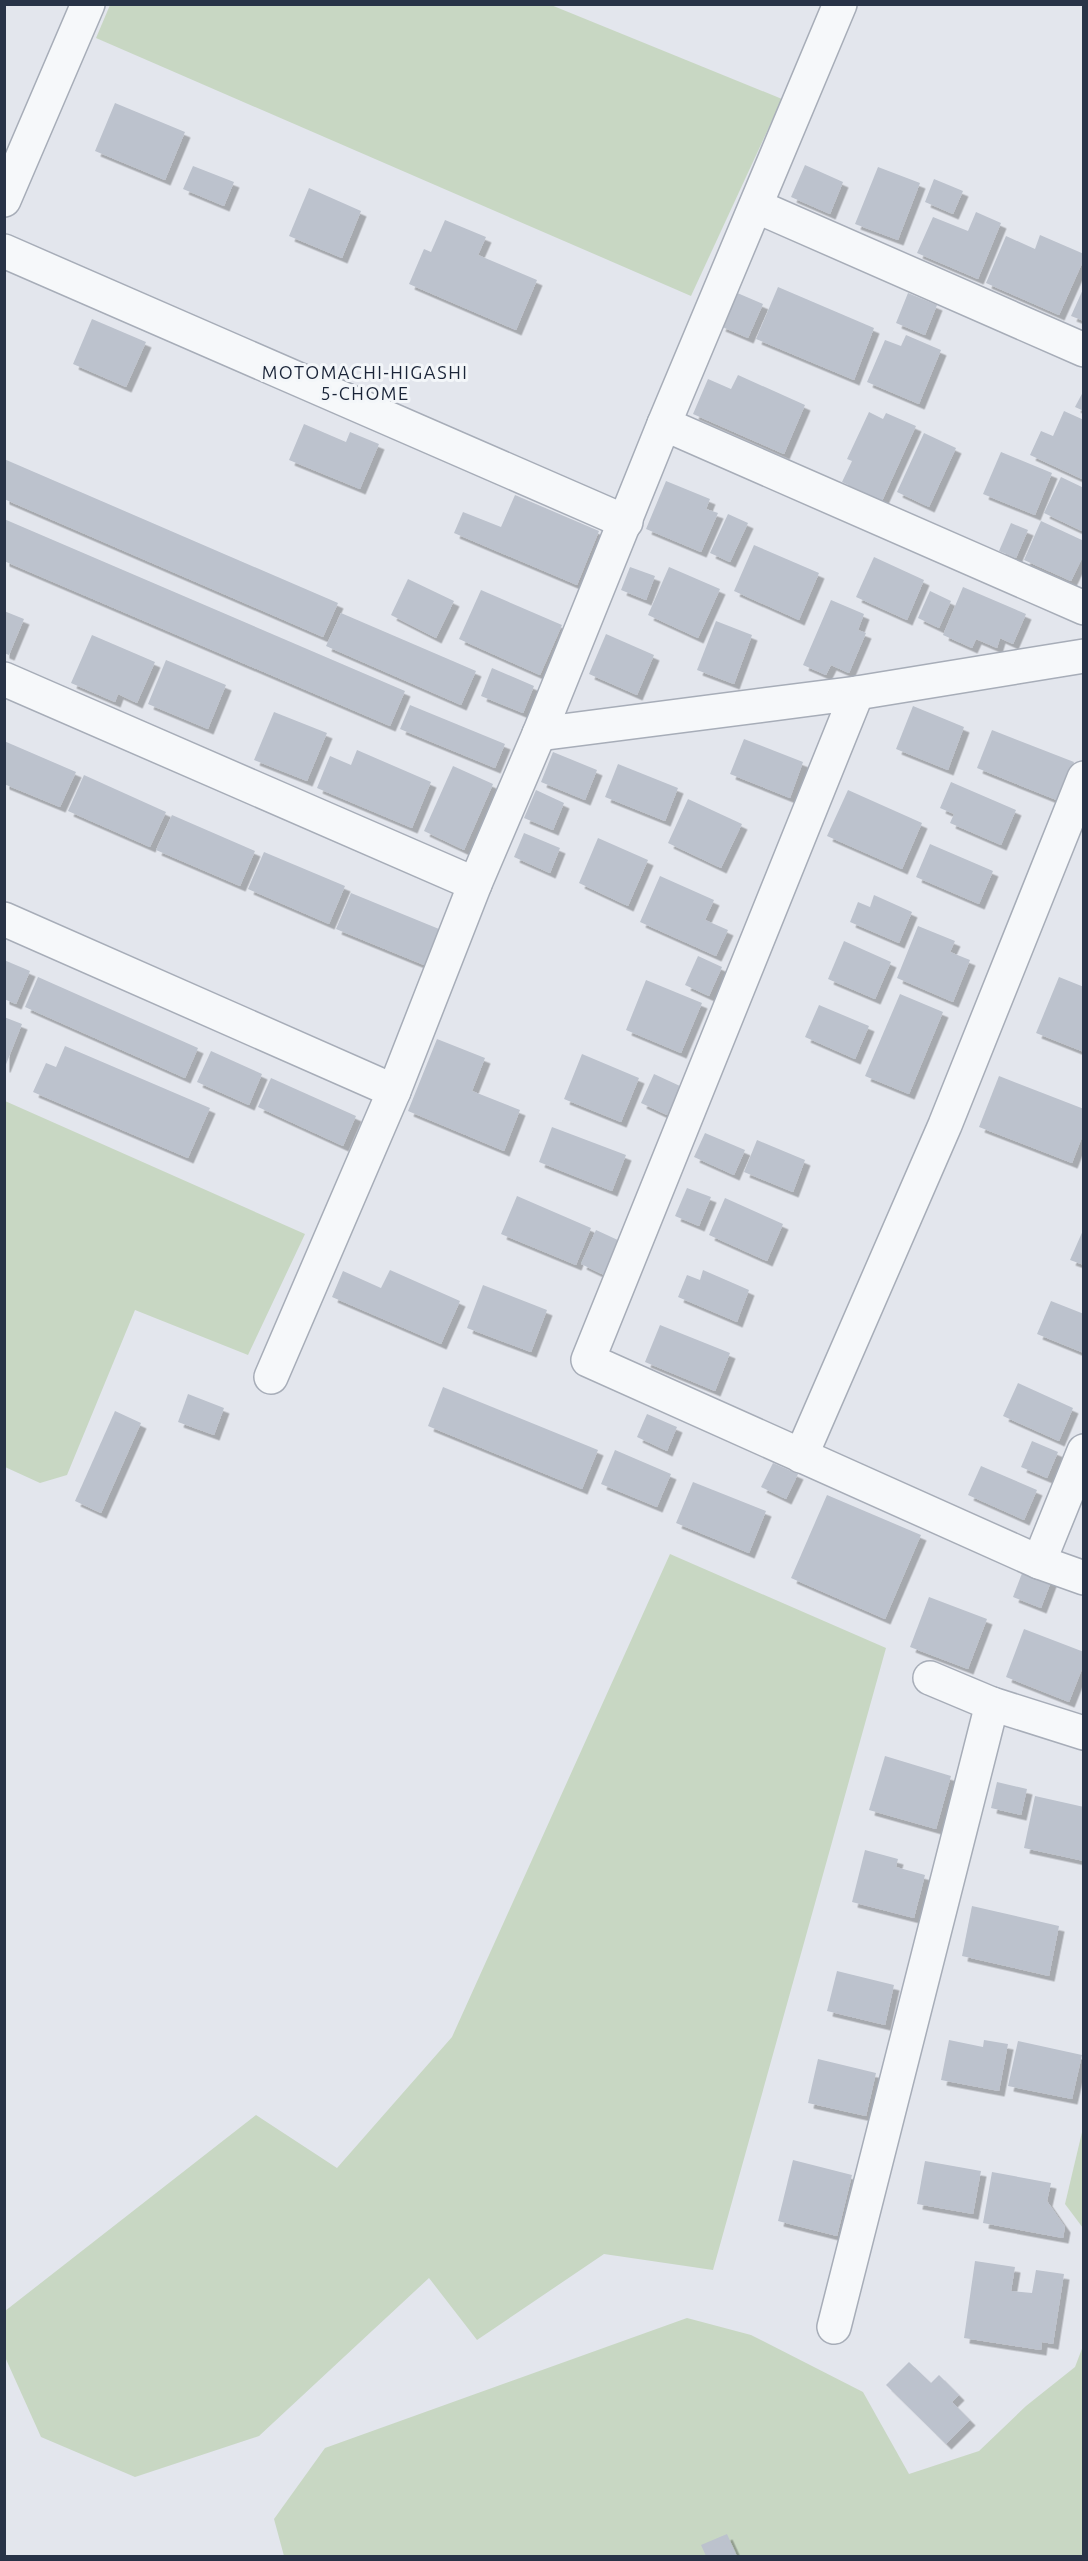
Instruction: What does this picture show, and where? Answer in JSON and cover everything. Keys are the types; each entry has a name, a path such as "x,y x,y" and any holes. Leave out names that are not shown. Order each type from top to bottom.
{"street":[{"path":"5,196 88,4"},
{"path":"271,1377 394,1091 475,884 840,4"},
{"path":"756,206 1083,350"},
{"path":"4,251 626,522"},
{"path":"664,424 1083,608"},
{"path":"539,734 857,693 1083,656"},
{"path":"4,679 475,884"},
{"path":"857,693 588,1360 1039,1562 1083,1578"},
{"path":"801,1456 945,1125 1083,777"},
{"path":"4,919 394,1091"},
{"path":"1039,1562 1083,1451"},
{"path":"930,1678 992,1704 1083,1733"},
{"path":"834,2327 992,1704"}],"green space":[{"path":"110,5 551,5 782,99 691,296 96,38"},
{"path":"5,1101 305,1234 248,1355 135,1310 67,1475 40,1483 5,1467"},
{"path":"670,1554 886,1648 713,2270 604,2254 477,2340 429,2278 259,2436 135,2477 41,2437 5,2357 5,2311 256,2115 337,2168 452,2037"},
{"path":"1083,2128 1083,2228 1065,2204"},
{"path":"687,2318 751,2335 863,2392 909,2474 979,2451 1026,2406 1075,2367 1083,2346 1083,2556 284,2556 274,2519 325,2448"}],"building":[{"path":"115,103 185,132 165,180 95,151"},
{"path":"805,165 843,182 830,214 791,197"},
{"path":"193,166 234,182 224,206 183,189"},
{"path":"878,167 920,183 898,240 855,224"},
{"path":"934,179 963,191 953,214 925,202"},
{"path":"309,188 361,211 342,258 289,236"},
{"path":"976,212 1001,223 978,279 917,253 933,217 968,231"},
{"path":"445,220 486,237 478,255 537,280 516,330 409,284 424,249 431,252"},
{"path":"1040,235 1084,254 1084,259 1059,315 986,283 1006,236 1035,249"},
{"path":"778,287 874,328 854,380 756,339"},
{"path":"1084,287 1084,321 1071,316"},
{"path":"735,292 763,304 748,338 720,326"},
{"path":"908,293 937,305 925,335 896,323"},
{"path":"92,319 146,342 126,387 73,364"},
{"path":"906,335 941,350 919,404 867,382 885,340 901,346"},
{"path":"738,375 805,405 784,454 693,414 708,379 731,389"},
{"path":"1084,390 1084,411 1075,407"},
{"path":"1064,411 1084,420 1082,479 1030,455 1041,431 1053,436"},
{"path":"869,412 883,419 886,413 916,426 882,501 842,482 852,461 847,459"},
{"path":"304,424 346,442 350,432 379,444 360,489 289,460"},
{"path":"924,433 956,448 929,507 897,492"},
{"path":"1001,452 1052,473 1035,515 983,494"},
{"path":"4,459 338,603 323,637 4,499"},
{"path":"1061,477 1084,488 1084,532 1044,513"},
{"path":"666,481 710,499 706,509 718,513 701,552 646,529"},
{"path":"515,495 599,531 577,585 454,533 463,512 501,527"},
{"path":"728,514 748,523 730,562 710,553"},
{"path":"4,519 405,691 390,726 4,561"},
{"path":"1041,521 1084,541 1084,554 1071,581 1024,560"},
{"path":"1011,523 1028,530 1016,558 999,551"},
{"path":"754,545 819,573 799,620 734,591"},
{"path":"874,557 924,580 907,620 856,597"},
{"path":"630,567 655,576 646,600 621,590"},
{"path":"669,567 720,589 698,638 648,615"},
{"path":"408,579 454,601 436,638 391,615"},
{"path":"963,587 1026,614 1013,644 1000,638 997,648 976,639 972,648 943,635"},
{"path":"481,590 562,625 540,675 459,639"},
{"path":"930,591 951,601 939,628 918,618"},
{"path":"831,600 864,614 858,630 866,633 849,673 831,665 826,675 803,665"},
{"path":"4,611 24,619 9,655 4,653"},
{"path":"341,613 476,671 461,705 326,646"},
{"path":"716,621 752,635 734,684 697,670"},
{"path":"606,634 654,655 637,695 589,674"},
{"path":"92,635 155,662 137,703 118,694 115,702 71,683"},
{"path":"166,660 226,685 208,729 148,704"},
{"path":"492,668 534,686 523,713 481,696"},
{"path":"410,705 505,744 495,768 400,729"},
{"path":"913,706 964,727 948,770 896,749"},
{"path":"274,712 327,733 307,781 254,760"},
{"path":"992,730 1074,762 1059,801 977,768"},
{"path":"744,739 803,762 790,798 730,774"},
{"path":"4,741 76,772 60,807 4,784"},
{"path":"357,750 431,782 412,828 317,788 330,756 351,765"},
{"path":"553,752 597,770 585,800 541,782"},
{"path":"618,764 678,788 665,821 605,797"},
{"path":"453,766 493,784 464,850 424,831"},
{"path":"84,775 166,812 150,847 68,811"},
{"path":"951,782 1016,810 1001,845 950,823 954,814 940,808"},
{"path":"536,790 564,803 553,830 524,818"},
{"path":"848,790 922,823 902,869 827,836"},
{"path":"688,799 742,824 721,868 668,843"},
{"path":"172,815 255,851 240,886 156,850"},
{"path":"524,833 560,848 550,873 514,857"},
{"path":"598,838 648,860 628,906 579,883"},
{"path":"930,844 993,871 979,904 916,877"},
{"path":"264,852 345,886 329,924 248,889"},
{"path":"660,876 714,900 705,920 728,930 716,956 640,922"},
{"path":"351,893 439,929 424,965 336,929"},
{"path":"874,895 912,912 899,943 850,922 858,902 870,907"},
{"path":"918,926 955,941 950,952 970,960 953,1002 897,978"},
{"path":"844,941 891,962 875,999 828,979"},
{"path":"698,956 722,967 709,996 685,985"},
{"path":"4,960 30,971 16,1004 4,999"},
{"path":"38,977 198,1048 185,1078 25,1007"},
{"path":"1059,977 1084,987 1084,1052 1036,1033"},
{"path":"646,980 702,1003 681,1053 626,1030"},
{"path":"900,994 943,1012 909,1094 865,1076"},
{"path":"819,1005 869,1026 855,1059 805,1037"},
{"path":"4,1017 22,1024 5,1067 4,1067"},
{"path":"437,1039 485,1058 472,1091 520,1110 504,1151 408,1111"},
{"path":"65,1046 210,1108 188,1158 33,1092 46,1063 56,1067"},
{"path":"211,1051 262,1074 249,1105 197,1082"},
{"path":"582,1054 639,1078 621,1122 564,1099"},
{"path":"654,1074 680,1086 667,1115 641,1103"},
{"path":"999,1076 1084,1109 1084,1132 1072,1163 979,1127"},
{"path":"271,1078 356,1116 343,1146 258,1107"},
{"path":"552,1127 626,1155 612,1191 539,1162"},
{"path":"705,1133 745,1150 734,1175 694,1157"},
{"path":"757,1140 805,1160 793,1192 744,1172"},
{"path":"687,1188 711,1197 699,1226 675,1216"},
{"path":"517,1196 591,1228 576,1265 501,1234"},
{"path":"725,1198 783,1224 767,1261 709,1235"},
{"path":"1084,1228 1084,1265 1070,1260"},
{"path":"596,1230 620,1241 604,1275 581,1264"},
{"path":"390,1270 460,1301 441,1344 332,1297 343,1271 381,1288"},
{"path":"703,1270 749,1290 737,1322 678,1297 687,1275 700,1280"},
{"path":"483,1285 547,1310 531,1352 467,1328"},
{"path":"1051,1301 1084,1314 1084,1353 1037,1334"},
{"path":"660,1325 730,1353 715,1391 645,1362"},
{"path":"1018,1383 1073,1408 1059,1441 1003,1416"},
{"path":"443,1387 598,1450 582,1489 428,1426"},
{"path":"188,1394 224,1408 214,1435 178,1422"},
{"path":"115,1411 141,1423 101,1513 75,1501"},
{"path":"647,1414 677,1427 667,1451 637,1437"},
{"path":"1032,1441 1058,1452 1047,1478 1021,1467"},
{"path":"615,1450 671,1474 657,1507 601,1484"},
{"path":"773,1463 798,1474 786,1499 761,1487"},
{"path":"981,1466 1037,1490 1024,1520 968,1495"},
{"path":"693,1482 766,1511 749,1553 676,1523"},
{"path":"827,1495 921,1535 885,1619 791,1578"},
{"path":"1024,1568 1052,1579 1041,1608 1013,1597"},
{"path":"929,1597 987,1619 968,1669 910,1647"},
{"path":"1024,1629 1084,1652 1084,1664 1069,1702 1006,1677"},
{"path":"885,1756 951,1776 936,1829 869,1810"},
{"path":"997,1782 1027,1789 1021,1815 991,1808"},
{"path":"1035,1796 1084,1807 1084,1861 1024,1848"},
{"path":"865,1850 898,1859 896,1867 925,1875 914,1918 852,1902"},
{"path":"972,1906 1059,1926 1049,1976 962,1956"},
{"path":"837,1971 894,1985 885,2025 827,2011"},
{"path":"949,2040 983,2047 984,2040 1008,2044 999,2091 941,2080"},
{"path":"1018,2041 1082,2055 1072,2099 1008,2086"},
{"path":"818,2059 876,2073 866,2116 808,2103"},
{"path":"793,2160 852,2175 837,2236 778,2221"},
{"path":"925,2161 981,2171 973,2214 917,2204"},
{"path":"992,2172 1051,2183 1047,2201 1065,2227 1063,2238 983,2223"},
{"path":"975,2261 1015,2267 1011,2291 1032,2293 1036,2270 1064,2274 1053,2344 1042,2342 1041,2350 964,2338"},
{"path":"909,2362 931,2383 939,2375 959,2395 952,2402 970,2420 946,2444 886,2385"},
{"path":"727,2534 737,2556 706,2556 701,2545"}],"district":[{"name":"MOTOMACHI-HIGASHI 5-CHOME","path":"365,382"}]}
